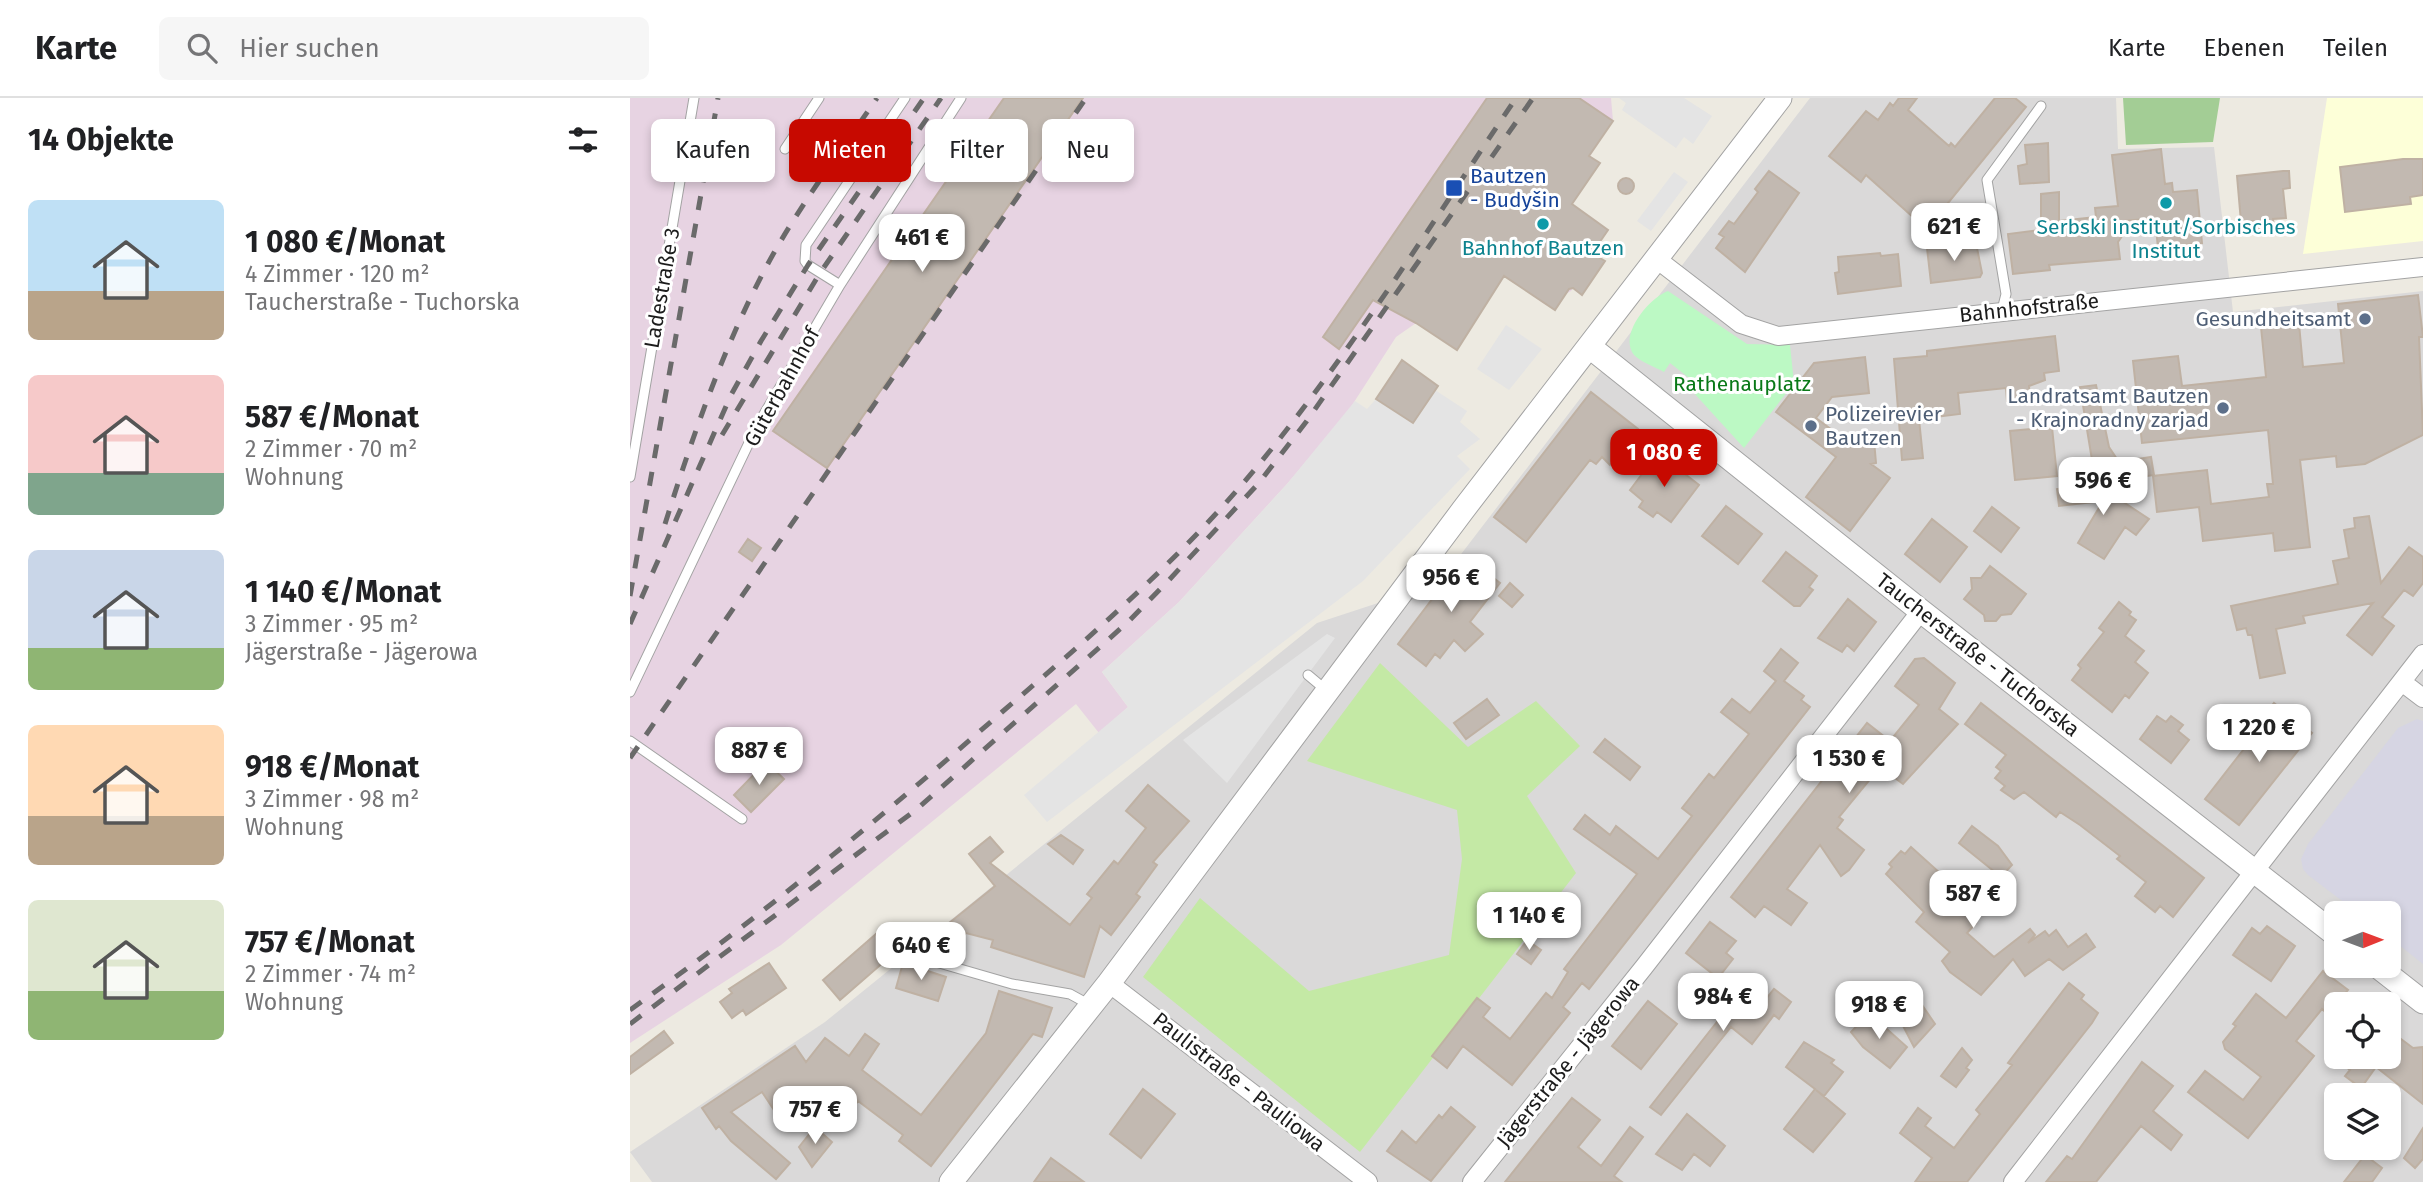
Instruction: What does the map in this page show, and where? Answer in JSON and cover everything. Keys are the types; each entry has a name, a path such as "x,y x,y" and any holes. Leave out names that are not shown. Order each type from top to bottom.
{"street":[{"path":"951,1182 1109,983 1327,691 1780,98"},
{"name":"Bahnhofstraße","path":"1658,260 1741,324 1778,336 2423,267"},
{"name":"Taucherstraße - Tuchorska","path":"1590,347 1700,438 2324,926"},
{"name":"Jägerstraße - Jägerowa","path":"1472,1182 1644,967 1921,611"},
{"path":"2013,1182 2423,654"},
{"path":"2402,682 2423,698"},
{"path":"2392,978 2423,1002"},
{"name":"Paulistraße - Pauliowa","path":"1109,983 1368,1182"}],"lane":[{"name":"Ladestraße 3","path":"630,477 694,98"},
{"path":"785,149 819,98"},
{"path":"840,285 808,265 805,261 806,244 905,98"},
{"name":"Güterbahnhof","path":"630,692 757,426 840,285 961,98"},
{"path":"2002,310 2006,293 1987,180 2040,106"},
{"path":"1308,675 1327,691"},
{"path":"630,741 742,819"},
{"path":"922,958 1012,984 1070,994 1090,1005"}],"shaded area":[{"path":"630,98 1611,98 1613,121 1590,156 1600,163 1587,182 1567,200 1601,224 1595,249 1598,251 1571,291 1546,305 1504,276 1457,350 1416,323 1396,337 1347,413 1287,484 1179,602 1102,672 1128,707 1099,733 1076,704 781,945 630,1043"},
{"path":"1619,98 1684,98 1712,116 1693,144 1684,137 1676,148 1622,110 1626,103"},
{"path":"1810,98 2116,98 2118,149 2214,147 2233,312 2423,291 2423,1182 652,1182 630,1152 825,1022 1317,623 1439,583"},
{"path":"2327,98 2423,98 2423,241 2303,254"},
{"path":"1674,172 1688,182 1651,231 1637,221"},
{"path":"1506,325 1542,349 1509,390 1477,369"},
{"path":"1435,390 1467,411 1460,422 1480,439 1457,456 1470,469 1363,581 1047,822 1024,795 1128,707 1102,672 1179,602 1287,484 1355,401 1367,409 1376,399 1413,423"},
{"path":"1327,634 1335,638 1227,783 1183,740"},
{"path":"2417,719 2423,721 2423,964 2401,947 2401,901 2342,901 2308,875 2303,869 2301,859 2308,844 2398,728"}],"green space":[{"path":"2123,98 2220,98 2213,142 2126,145"},
{"name":"Rathenauplatz","path":"1668,291 1747,344 1790,345 1794,383 1744,448 1693,392 1693,381 1670,363 1664,372 1644,362 1634,355 1630,347 1630,338 1638,318 1652,301"},
{"path":"1380,663 1468,747 1536,701 1580,746 1527,796 1576,873 1360,1152 1143,977 1200,898 1309,991 1449,955 1462,859 1457,810 1307,761"}],"building":[{"path":"1004,98 1083,98 1068,119 1042,119 1042,157 1028,177 1028,119 989,119"},
{"path":"1487,98 1579,98 1613,121 1589,156 1600,163 1572,204 1608,230 1595,249 1598,251 1595,255 1605,261 1582,295 1573,288 1569,289 1555,310 1504,276 1457,350 1416,323 1373,300 1339,349 1323,337"},
{"path":"1899,98 1917,98 1908,110 1949,146 1951,143 1955,147 1995,98 2015,98 2026,107 1948,203 1951,206 1944,214 1957,227 1942,243 1866,175 1861,182 1829,156 1866,111 1878,120 1890,103 1893,106"},
{"path":"2048,143 2049,182 2020,184 2018,166 2027,164 2025,145"},
{"path":"2161,149 2165,184 2172,183 2173,192 2197,190 2202,243 2158,248 2155,218 2124,221 2125,232 2118,242 2120,259 2049,265 2050,270 2013,274 2008,234 2041,230 2041,194 2059,192 2059,221 2096,217 2095,208 2118,206 2112,155"},
{"path":"2423,159 2423,195 2410,197 2411,204 2345,212 2340,167"},
{"path":"1769,171 1799,193 1745,272 1716,248 1724,237 1719,234 1729,221 1734,224 1758,192 1755,189"},
{"path":"2289,171 2290,188 2283,189 2286,218 2273,219 2274,228 2255,229 2254,221 2241,222 2237,176"},
{"path":"1623,178 1629,178 1634,186 1632,192 1623,194 1618,189 1618,183"},
{"path":"946,182 1025,182 827,468 773,431"},
{"path":"1976,243 1982,273 1980,277 1931,283 1927,248"},
{"path":"1880,253 1881,256 1898,254 1901,286 1838,294 1835,273 1839,272 1838,257"},
{"path":"2418,295 2423,337 2419,337 2423,435 2365,464 2337,467 2336,456 2300,460 2310,547 2275,551 2273,533 2203,541 2199,507 2157,512 2153,476 2207,470 2211,504 2269,497 2267,484 2273,484 2268,430 2142,443 2133,361 2178,356 2182,386 2266,377 2260,317 2298,313 2303,367 2344,363 2338,304"},
{"path":"2055,336 2059,371 2044,373 2045,380 2029,386 2030,399 2007,401 2006,388 1958,393 1960,414 1919,419 1923,458 1902,460 1894,359 1927,356 1927,351"},
{"path":"1865,357 1869,393 1832,397 1816,418 1851,444 1874,441 1876,463 1871,464 1890,478 1850,531 1806,497 1836,457 1776,412 1814,363"},
{"path":"1402,360 1438,386 1413,423 1376,399"},
{"path":"2096,385 2109,447 2119,462 2151,457 2154,475 2096,484 2080,387"},
{"path":"1591,392 1638,429 1610,465 1602,457 1596,464 1590,460 1526,542 1494,517"},
{"path":"2052,427 2057,476 2015,480 2010,431"},
{"path":"1658,453 1699,485 1671,522 1657,512 1653,517 1639,507 1643,501 1630,490"},
{"path":"2096,484 2149,519 2136,535 2125,527 2104,559 2078,543 2103,501 2059,506 2057,489"},
{"path":"1726,506 1762,534 1738,564 1702,536"},
{"path":"1992,507 2019,528 2001,552 1974,531"},
{"path":"2369,516 2381,583 2409,547 2423,557 2423,583 2413,596 2404,590 2382,617 2394,626 2372,655 2347,635 2373,603 2303,616 2305,623 2276,629 2285,673 2260,678 2252,635 2248,635 2246,628 2237,630 2231,606 2338,584 2333,561 2349,558 2344,530 2355,528 2354,518"},
{"path":"1932,519 1967,547 1940,582 1905,554"},
{"path":"748,539 761,548 752,561 739,552"},
{"path":"1786,552 1817,576 1809,587 1813,590 1800,606 1794,606 1763,581"},
{"path":"1465,556 1500,583 1470,622 1483,634 1465,651 1454,640 1440,658 1435,654 1426,666 1398,644"},
{"path":"1990,566 2026,594 2011,614 2001,615 1996,621 1985,621 1984,615 1964,599 1972,589 1971,578 1981,578"},
{"path":"1510,583 1523,595 1512,607 1499,596"},
{"path":"1848,599 1876,622 1854,651 1847,645 1842,652 1818,638"},
{"path":"2119,602 2136,620 2125,636 2144,651 2135,662 2148,673 2129,698 2125,695 2112,712 2072,680 2081,668 2078,665 2104,632 2099,628"},
{"path":"1781,649 1798,663 1784,681 1804,696 1801,700 1810,707 1589,989 1582,983 1563,1007 1570,1013 1512,1085 1463,1046 1447,1068 1432,1056 1477,998 1490,1008 1483,1017 1510,1039 1546,993 1552,998 1568,972 1564,969 1637,874 1574,829 1585,815 1610,835 1616,826 1658,859 1692,816 1682,808 1709,774 1714,778 1749,734 1721,712 1732,699 1750,713 1776,681 1764,671"},
{"path":"1924,658 1955,683 1939,709 1958,724 1903,784 1880,767 1839,817 1843,820 1837,828 1864,850 1849,870 1841,876 1820,845 1787,889 1807,903 1791,925 1764,906 1755,917 1731,897 1867,723 1890,741 1919,705 1895,686 1915,659"},
{"path":"1487,699 1499,715 1466,739 1454,723"},
{"path":"1981,703 2204,878 2173,917 2160,906 2155,912 2135,896 2146,882 2117,859 2120,856 2080,825 2060,812 2056,817 2024,792 2014,799 2001,790 2005,786 1995,778 2001,771 1996,767 2006,755 1965,724"},
{"path":"2274,703 2312,733 2239,825 2205,799 2247,745 2244,742"},
{"path":"2157,716 2166,722 2171,716 2183,725 2178,731 2189,740 2171,763 2140,739"},
{"path":"1605,739 1640,767 1630,780 1594,752"},
{"path":"766,762 784,779 751,812 734,795"},
{"path":"1148,785 1189,821 1153,862 1157,865 1136,894 1140,897 1111,935 1100,926 1084,977 991,947 993,940 966,933 939,956 931,953 923,944 995,886 969,854 990,837 1003,852 990,863 1070,925 1092,898 1087,894 1114,861 1118,864 1146,828 1126,811"},
{"path":"1972,826 1998,846 2012,865 2001,877 1959,843"},
{"path":"1061,835 1083,850 1073,864 1048,844"},
{"path":"1911,847 1950,882 1942,892 1976,923 1967,933 1994,957 2030,929 2035,935 2028,943 2045,931 2049,936 2056,930 2068,947 2086,934 2095,947 2063,970 2049,959 2025,976 2013,959 1981,995 1950,972 1942,961 1950,952 1916,922 1924,912 1886,874 1892,867 1889,864 1901,851 1905,854"},
{"path":"1710,922 1736,941 1726,953 1733,959 1718,978 1686,953"},
{"path":"2267,926 2295,946 2271,981 2233,955 2252,928 2260,934"},
{"path":"876,934 893,954 840,1000 823,980"},
{"path":"1527,940 1541,950 1531,964 1517,954"},
{"path":"769,963 786,988 746,1015 743,1010 732,1018 720,1002 732,993 729,989"},
{"path":"903,963 946,977 938,1001 896,988"},
{"path":"2323,971 2324,978 2332,978 2348,990 2324,992 2324,1011 2322,1009 2296,1041 2314,1056 2248,1138 2188,1092 2205,1071 2243,1100 2261,1077 2225,1049 2223,1042 2256,994 2286,1018"},
{"path":"1714,983 1735,999 1741,991 1752,1000 1746,1008 1754,1014 1774,989 1791,1002 1779,1019 1774,1015 1752,1044 1731,1027 1661,1115 1650,1107 1720,1018 1699,1002"},
{"path":"2069,983 2084,995 2081,999 2098,1013 2092,1023 1967,1182 1915,1182 1932,1158 1900,1133 1918,1108 1931,1118 1925,1126 1954,1148 1980,1114 1976,1110 2012,1065 2008,1063"},
{"path":"1903,987 1916,1004 1920,1002 1935,1024 1914,1047 1887,995"},
{"path":"999,991 1052,1008 1042,1037 1033,1034 931,1166 899,1141 903,1135 858,1101 847,1116 834,1107 831,1111 803,1090 774,1110 762,1092 731,1112 790,1163 776,1179 731,1141 719,1126 716,1129 702,1108 795,1046 806,1062 825,1038 849,1056 865,1034 879,1044 862,1070 921,1115 986,1033"},
{"path":"1648,1001 1677,1024 1641,1069 1612,1046"},
{"path":"1869,1013 1907,1047 1890,1068 1863,1047 1851,1032"},
{"path":"664,1031 673,1043 630,1074 630,1057"},
{"path":"2401,1039 2413,1048 2423,1047 2423,1104 2401,1087 2401,1083 2396,1083 2379,1069 2401,1069"},
{"path":"1804,1042 1834,1060 1831,1063 1843,1072 1824,1096 1816,1090 1845,1114 1813,1152 1784,1129 1815,1089 1786,1067"},
{"path":"1962,1048 1972,1060 1966,1068 1969,1070 1956,1087 1941,1076"},
{"path":"2142,1062 2173,1086 2153,1111 2182,1135 2171,1150 2141,1126 2096,1182 2046,1182 2067,1156 2072,1159"},
{"path":"2375,1069 2365,1083 2354,1083 2345,1076 2350,1070"},
{"path":"1143,1089 1175,1114 1141,1158 1110,1134"},
{"path":"1572,1098 1600,1120 1578,1147 1601,1166 1630,1127 1643,1137 1614,1176 1622,1182 1505,1182"},
{"path":"1451,1107 1475,1127 1431,1181 1387,1151 1402,1131 1416,1143 1439,1115 1442,1118"},
{"path":"1687,1114 1725,1146 1710,1166 1694,1154 1682,1170 1656,1154"},
{"path":"815,1127 832,1142 812,1167 799,1147"},
{"path":"2423,1128 2423,1159 2415,1168 2404,1158"},
{"path":"1051,1158 1084,1182 1034,1182"},
{"path":"2361,1160 2372,1160 2382,1168 2372,1182 2344,1182"}],"railway":[{"path":"630,596 718,98"},
{"path":"665,524 709,395 749,301 790,226 877,98"},
{"path":"630,624 731,395 761,341 808,265 924,98"},
{"path":"722,435 820,273 941,98"},
{"path":"630,758 1086,98"},
{"path":"630,1010 773,903 866,828 1073,651 1208,523 1269,452 1334,366 1516,98"},
{"path":"630,1024 917,809 1128,622 1169,580 1258,484 1306,422 1533,98"}],"place":[{"name":"Bautzen - Budyšin","path":"1454,188"},
{"name":"Serbski institut/Sorbisches Institut","path":"2166,203"},
{"name":"Bahnhof Bautzen","path":"1543,224"},
{"name":"Gesundheitsamt","path":"2365,319"},
{"name":"Landratsamt Bautzen - Krajnoradny zarjad","path":"2223,408"},
{"name":"Polizeirevier Bautzen","path":"1811,426"}]}
